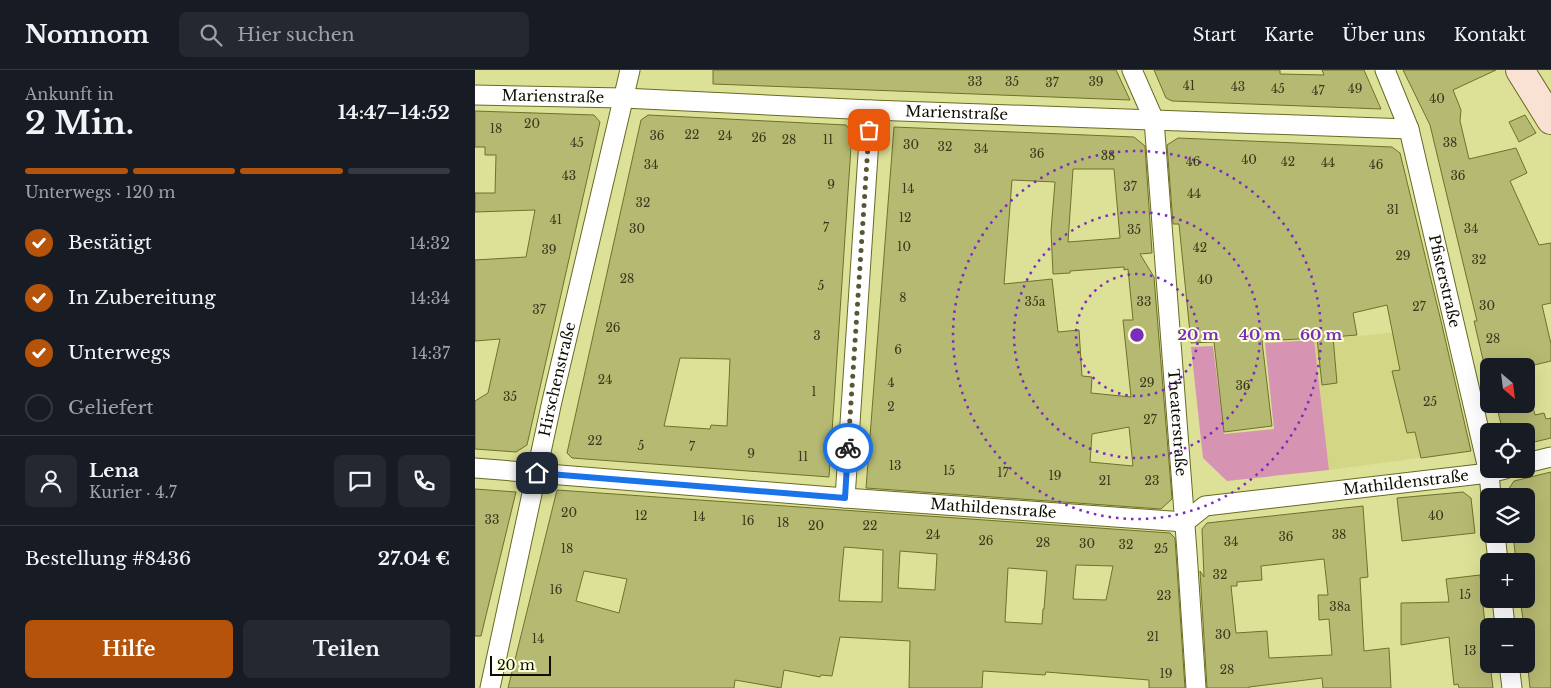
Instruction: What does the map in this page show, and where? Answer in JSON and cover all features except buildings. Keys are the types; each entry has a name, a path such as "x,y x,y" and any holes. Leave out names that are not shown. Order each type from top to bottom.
{"street":[{"name":"Hirschenstraße","path":"490,688 554,393 630,70"},
{"name":"Theaterstraße","path":"1132,70 1154,120 1196,688"},
{"name":"Pfisterstraße","path":"1385,70 1409,129 1485,423"},
{"path":"1520,70 1551,120"},
{"name":"Marienstraße","path":"475,95 623,98 871,110 1409,129"},
{"path":"845,498 871,110"},
{"path":"1535,461 1551,457"},
{"name":"Mathildenstraße","path":"475,468 845,498 1185,522 1205,506 1480,473"},
{"path":"1510,673 1511,688"}],"shaded area":[{"path":"1443,328 1471,451 1329,470 1314,340"},
{"path":"1314,340 1329,470 1227,481 1203,458 1191,347 1213,346 1224,434 1274,429 1265,343"}],"way so far":[{"path":"848,448 869,130"}],"route":[{"path":"537,473 845,498 848,448"}]}
